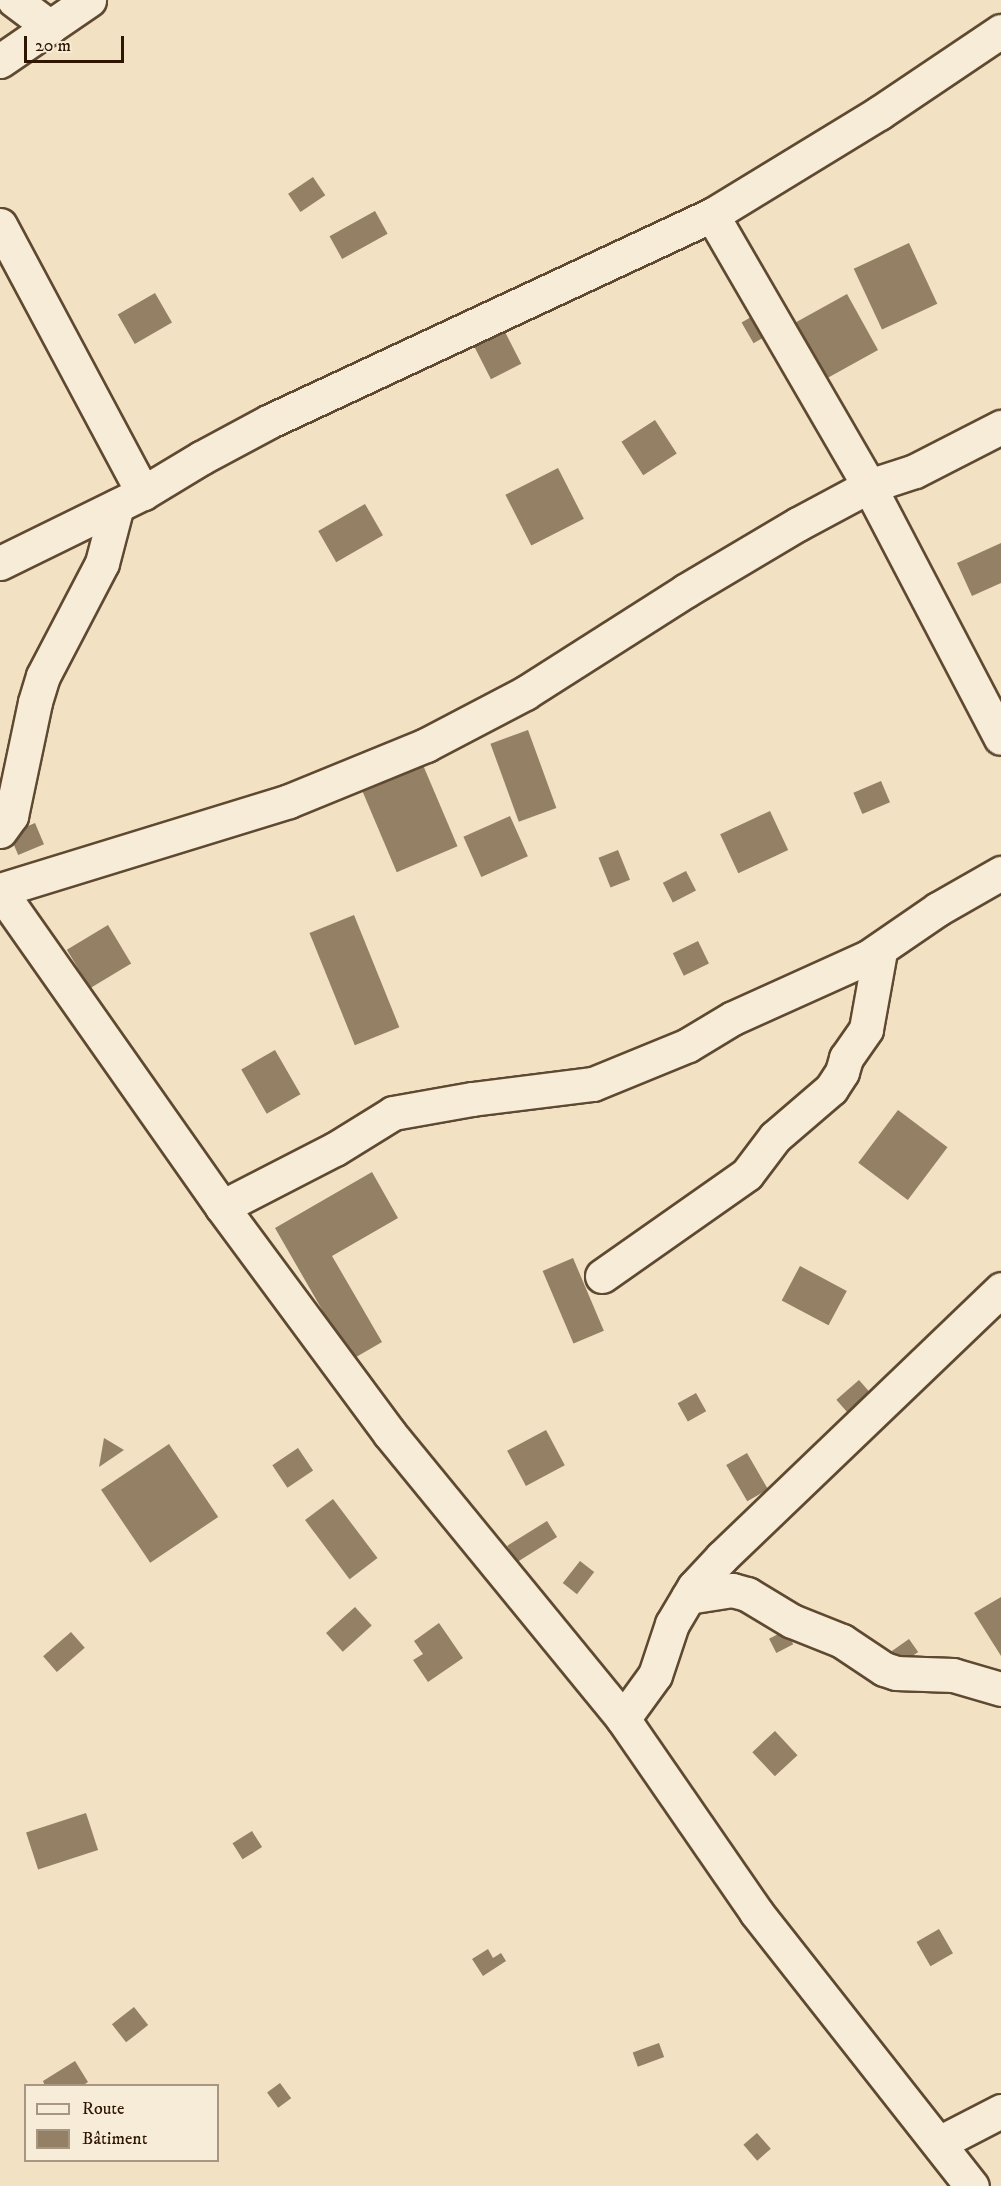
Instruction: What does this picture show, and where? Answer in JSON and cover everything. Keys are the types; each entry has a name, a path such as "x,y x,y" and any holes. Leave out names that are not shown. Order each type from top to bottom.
{"street":[{"path":"14,0 50,27"},
{"path":"0,61 89,0"},
{"path":"0,563 130,500 270,421 712,215 879,112 1001,31"},
{"path":"712,215 869,486 1001,738"},
{"path":"0,225 130,500 102,563 43,676 35,702 11,816 0,831"},
{"path":"972,2186 756,1912 623,1719 390,1434 222,1207 0,890 289,801 426,745 525,693 754,548 869,486 935,462 1001,427"},
{"path":"222,1207 335,1149 393,1113 472,1099 570,1088 613,1078 688,1045 733,1018 880,951 938,909 1001,873"},
{"path":"602,1276 747,1174 775,1137 831,1089 843,1072 846,1058 866,1029 880,951"},
{"path":"623,1719 656,1676 672,1624 688,1597 722,1557 1001,1288"},
{"path":"688,1597 717,1590 732,1590 747,1594 792,1621 843,1641 884,1669 896,1673 953,1676 1001,1689"},
{"path":"939,2143 1001,2111"}],"building":[{"path":"313,177 325,195 300,212 288,194"},
{"path":"375,211 388,234 342,259 330,236"},
{"path":"909,243 937,304 882,330 854,269"},
{"path":"155,293 172,322 135,344 118,314"},
{"path":"847,294 878,350 822,381 791,325"},
{"path":"758,313 770,334 754,343 742,322"},
{"path":"504,330 521,364 491,379 474,345"},
{"path":"655,420 677,454 643,475 621,442"},
{"path":"558,468 584,519 531,546 505,495"},
{"path":"365,504 383,535 336,562 318,531"},
{"path":"1001,543 1001,583 972,596 957,563"},
{"path":"528,730 556,808 519,822 490,744"},
{"path":"420,758 458,846 397,872 359,784"},
{"path":"881,781 890,802 862,814 853,793"},
{"path":"770,811 788,850 738,873 720,834"},
{"path":"510,816 528,856 481,877 463,837"},
{"path":"35,823 44,844 18,855 9,834"},
{"path":"618,850 630,880 611,888 599,858"},
{"path":"686,871 696,891 673,902 663,883"},
{"path":"354,915 399,1027 355,1045 309,933"},
{"path":"108,925 131,964 90,988 67,950"},
{"path":"698,941 709,963 684,976 673,953"},
{"path":"275,1050 300,1094 267,1114 241,1070"},
{"path":"898,1110 948,1147 908,1200 858,1163"},
{"path":"372,1172 398,1218 332,1256 382,1342 351,1360 275,1228"},
{"path":"573,1258 604,1331 573,1344 543,1271"},
{"path":"800,1266 847,1291 828,1325 782,1300"},
{"path":"859,1380 872,1395 849,1415 836,1400"},
{"path":"696,1393 706,1411 688,1422 678,1403"},
{"path":"546,1430 565,1465 526,1486 507,1451"},
{"path":"104,1438 124,1450 99,1467"},
{"path":"169,1444 218,1517 150,1563 101,1490"},
{"path":"298,1448 313,1470 287,1488 272,1465"},
{"path":"747,1453 768,1489 747,1501 726,1465"},
{"path":"333,1499 378,1558 350,1579 305,1520"},
{"path":"547,1521 557,1537 517,1562 507,1546"},
{"path":"580,1561 594,1572 577,1594 563,1583"},
{"path":"1001,1597 1001,1656 974,1613"},
{"path":"355,1607 372,1626 343,1652 326,1633"},
{"path":"439,1623 463,1658 428,1682 413,1660 423,1654 414,1641"},
{"path":"786,1630 793,1644 776,1653 769,1639"},
{"path":"71,1632 85,1648 57,1672 43,1656"},
{"path":"909,1639 918,1652 894,1669 884,1656"},
{"path":"775,1731 798,1755 775,1776 752,1752"},
{"path":"86,1813 98,1850 38,1870 26,1832"},
{"path":"252,1831 262,1847 243,1859 232,1843"},
{"path":"939,1929 953,1953 930,1966 916,1942"},
{"path":"488,1949 493,1958 501,1953 506,1961 483,1976 472,1959"},
{"path":"134,2007 148,2025 126,2042 112,2024"},
{"path":"659,2043 664,2057 638,2067 633,2053"},
{"path":"75,2061 88,2082 85,2084 44,2084 43,2081"},
{"path":"280,2083 291,2098 278,2108 267,2092"},
{"path":"757,2133 771,2149 757,2161 743,2145"}]}
